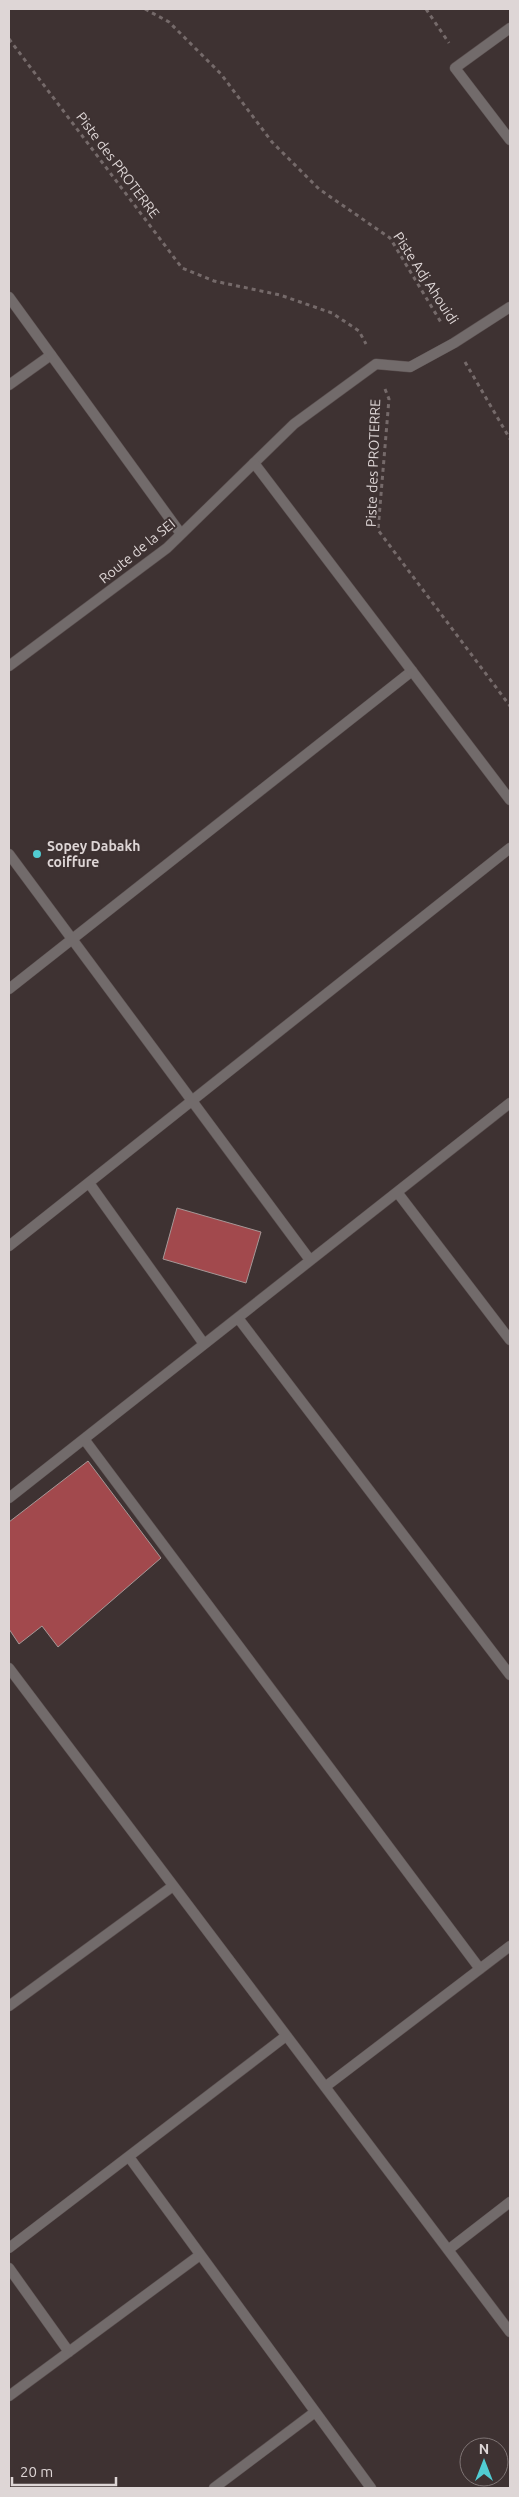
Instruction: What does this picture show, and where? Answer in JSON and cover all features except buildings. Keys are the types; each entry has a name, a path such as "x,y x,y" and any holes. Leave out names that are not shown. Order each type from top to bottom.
{"street":[{"path":"510,28 455,68 510,140"},
{"path":"9,297 181,534"},
{"path":"376,364 410,367 454,343 510,307"},
{"path":"9,385 51,355"},
{"name":"Route de la SEI","path":"9,666 167,548 294,424 376,364"},
{"path":"254,464 510,800"},
{"path":"9,989 412,671"},
{"path":"9,1246 510,848"},
{"path":"9,854 310,1260"},
{"path":"9,1498 510,1103"},
{"path":"89,1183 204,1344"},
{"path":"397,1192 510,1340"},
{"path":"238,1318 510,1675"},
{"path":"84,1439 480,1969"},
{"path":"9,1668 510,2332"},
{"path":"9,2006 173,1886"},
{"path":"325,2088 510,1946"},
{"path":"9,2248 286,2036"},
{"path":"128,2157 371,2488"},
{"path":"448,2250 510,2202"},
{"path":"9,2396 200,2255"},
{"path":"9,2268 69,2352"},
{"path":"214,2488 315,2412"}],"path":[{"name":"Piste Adj Ahouidi","path":"145,9 170,22 221,74 272,142 318,189 390,238 510,439"},
{"path":"426,9 462,63"},
{"name":"Piste des PROTERRE","path":"9,40 182,268 214,282 280,295 332,313 359,331 376,364 389,399 378,530 510,706"}],"place":[{"name":"Sopey Dabakh coiffure","path":"37,854"}]}
